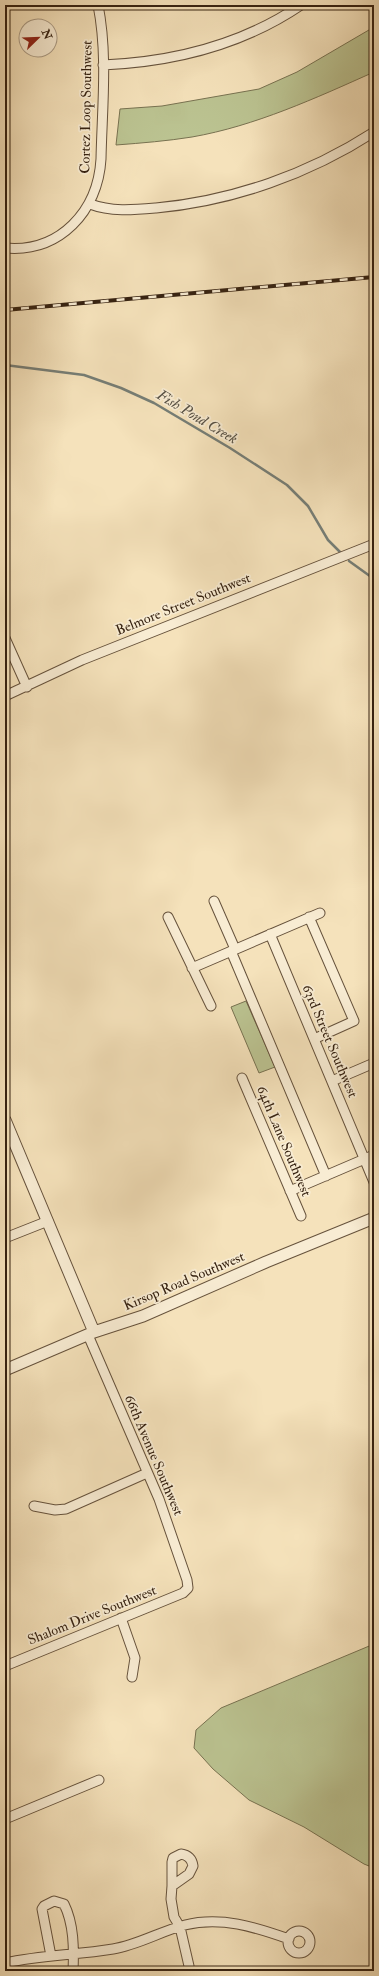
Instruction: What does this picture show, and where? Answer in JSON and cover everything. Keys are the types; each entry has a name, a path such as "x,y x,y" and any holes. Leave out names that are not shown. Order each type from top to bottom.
{"street":[{"name":"Cortez Loop Southwest","path":"5,248 30,246 52,239 76,222 90,204 100,174 103,37 98,5"},
{"path":"103,65 140,62 181,56 201,51 252,32 301,5"},
{"path":"90,204 109,209 138,209 215,198 283,178 310,167 337,154 374,132"},
{"name":"Belmore Street Southwest","path":"5,696 82,660 374,544"},
{"path":"5,638 26,687"},
{"path":"214,901 326,1176"},
{"path":"192,968 320,912"},
{"path":"168,916 211,1006"},
{"path":"310,917 354,1022 314,1039"},
{"name":"63rd Street Southwest","path":"270,934 374,1182"},
{"path":"332,1081 374,1063"},
{"name":"64th Lane Southwest","path":"242,1078 301,1216"},
{"name":"66th Avenue Southwest","path":"5,1120 48,1221 91,1334 159,1499 184,1570 188,1588"},
{"path":"290,1191 374,1155"},
{"name":"Kirsop Road Southwest","path":"5,1370 91,1334 143,1316 266,1262 374,1218"},
{"path":"5,1238 48,1221"},
{"path":"34,1506 55,1510 66,1509 147,1473"},
{"name":"Shalom Drive Southwest","path":"5,1666 183,1593 188,1588"},
{"path":"121,1618 135,1658 132,1677"},
{"path":"5,1819 99,1780"},
{"path":"172,1886 171,1899 174,1917 180,1927 189,1969"},
{"path":"51,1956 42,1909 54,1900 61,1902 66,1908 73,1940 73,1971"},
{"path":"5,1963 120,1948 180,1927 204,1922 225,1922 252,1927 289,1939"}],"green space":[{"path":"374,27 374,72 285,110 239,126 192,137 116,145 120,109 162,106 259,89 297,72"},
{"path":"246,1001 275,1067 259,1073 231,1007"},
{"path":"374,1644 374,1868 364,1864 304,1827 249,1800 213,1769 194,1748 196,1730 221,1708"}],"waterway":[{"name":"Fish Pond Creek","path":"5,365 84,375 121,388 154,403 230,448 287,485 308,506 328,540 341,553"},
{"name":"Fish Pond Creek","path":"349,561 374,579"}],"railway":[{"path":"5,310 374,277"}]}
